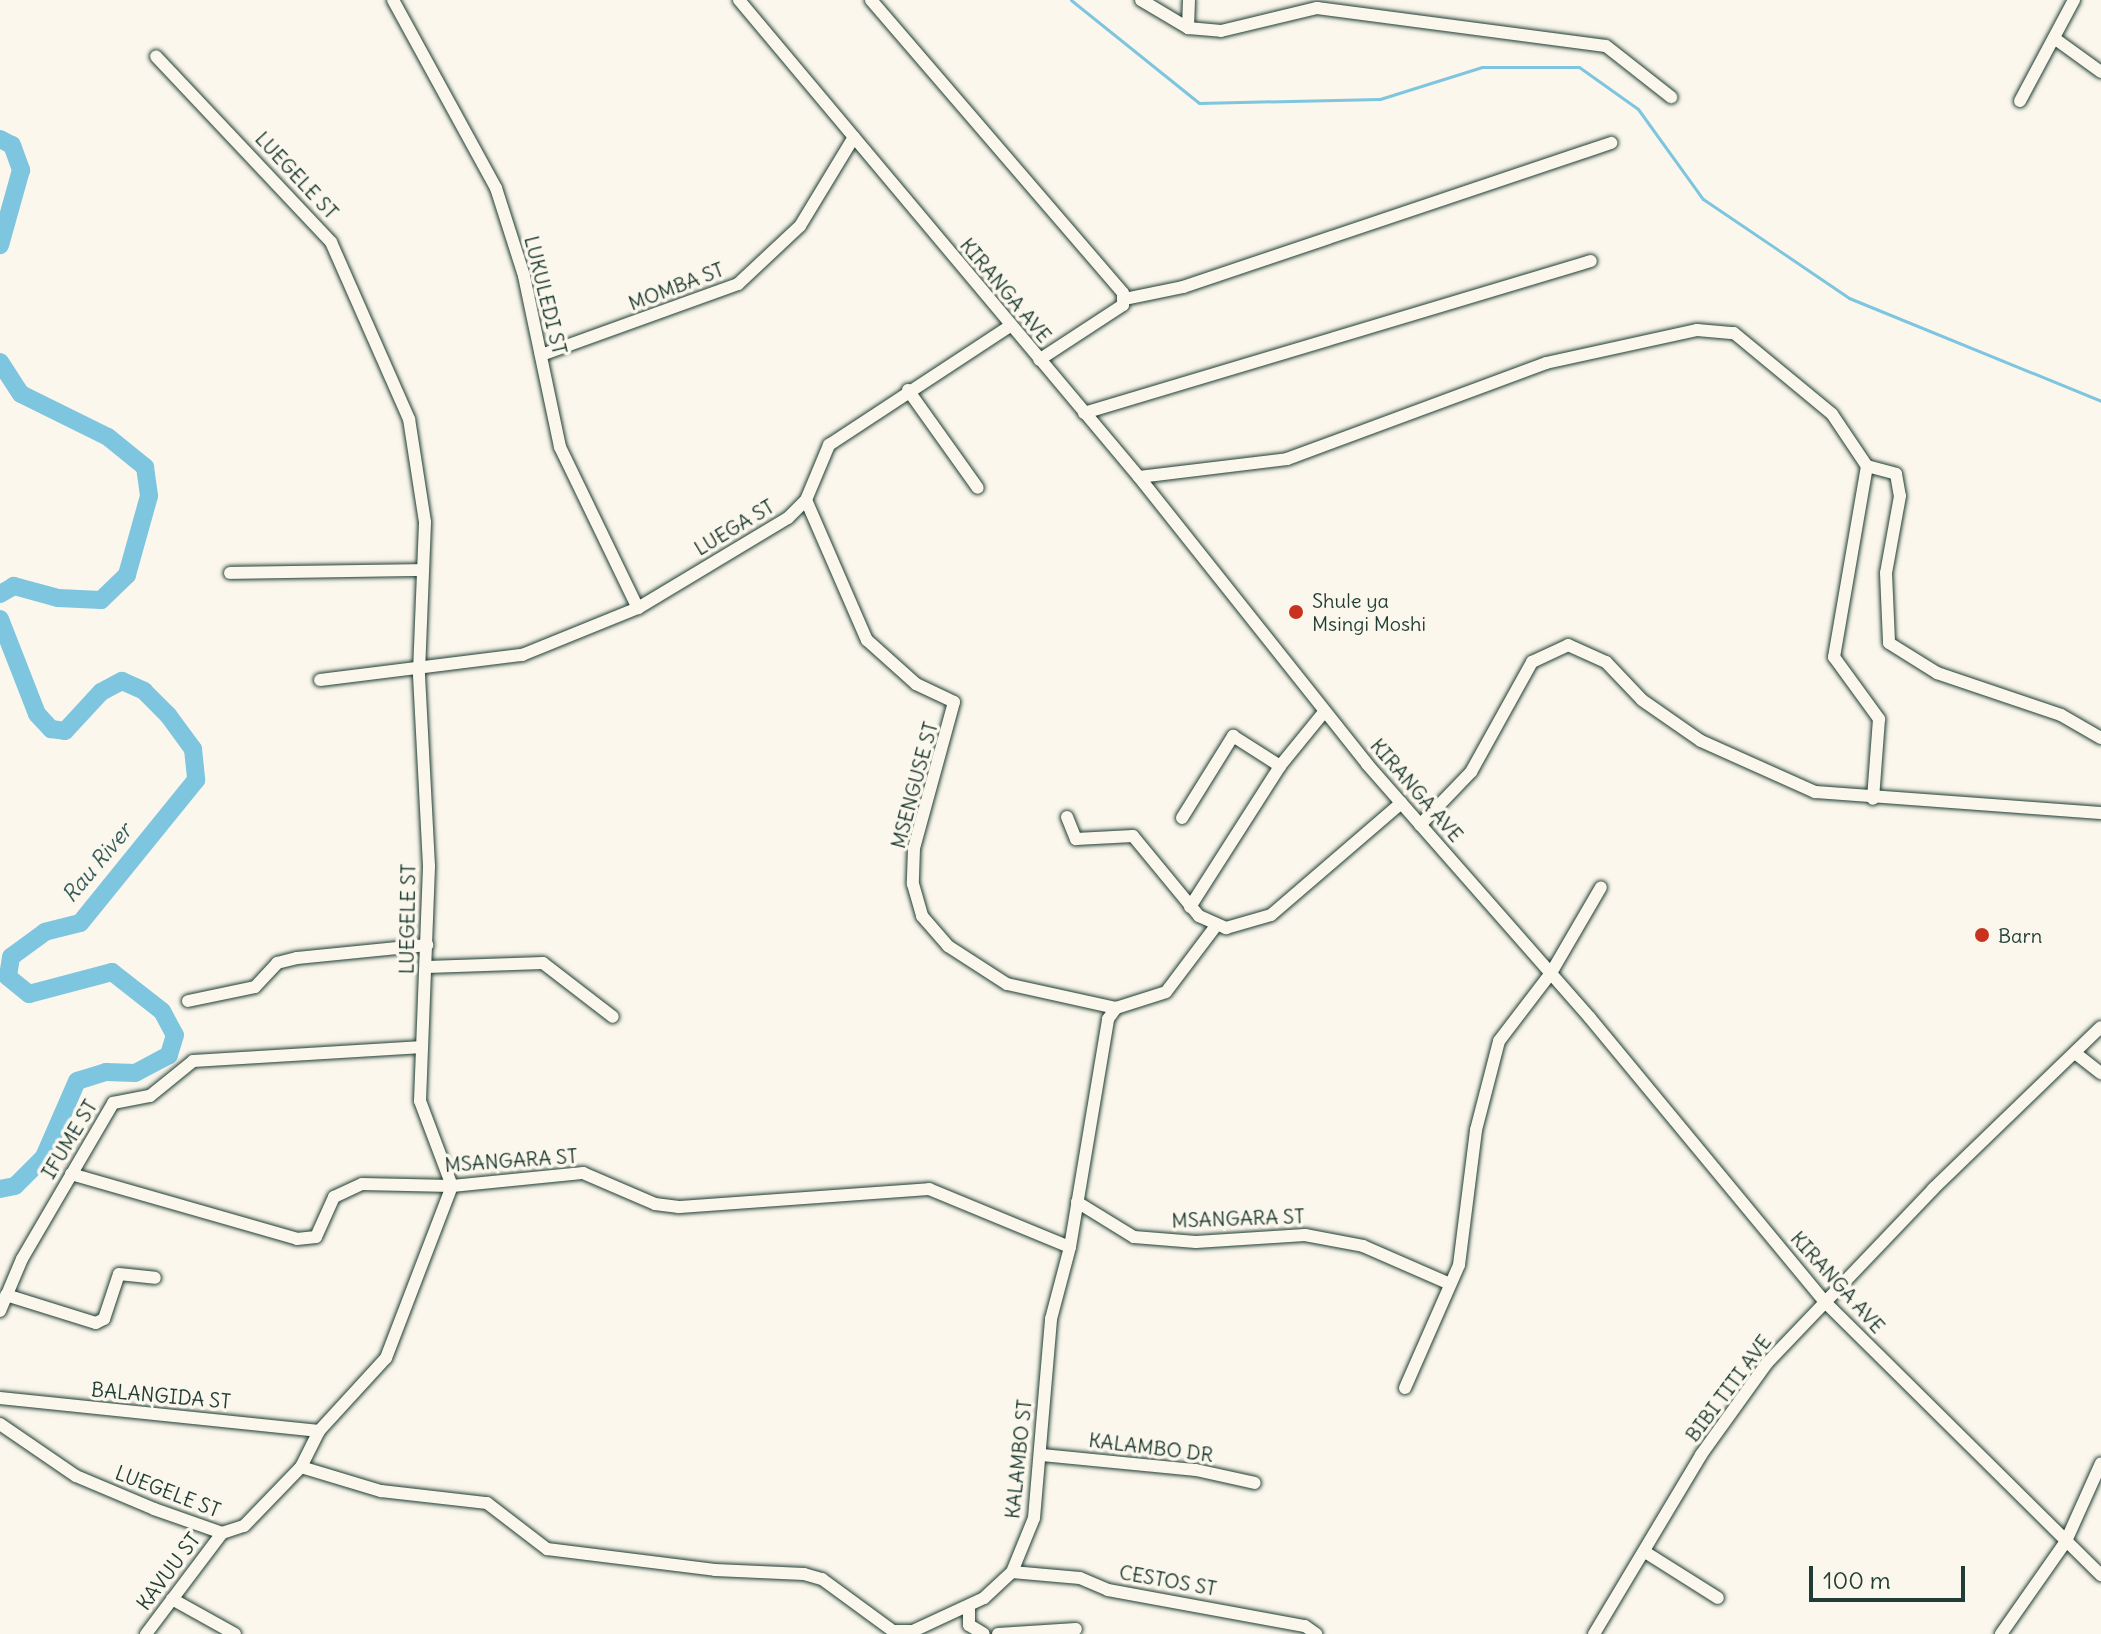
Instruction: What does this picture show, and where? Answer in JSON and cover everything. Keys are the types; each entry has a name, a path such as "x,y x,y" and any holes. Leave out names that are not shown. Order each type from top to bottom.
{"street":[{"name":"LUKULEDI ST","path":"393,0 496,188 541,355 560,447 638,608"},
{"name":"KIRANGA AVE","path":"739,0 1139,477 1324,712 1551,973 1826,1303 2101,1575"},
{"path":"871,0 1088,245 1125,299"},
{"path":"1141,0 1188,28 1221,31 1317,8 1484,26 1606,46 1671,97"},
{"path":"1188,28 1189,0"},
{"path":"2020,101 2074,0"},
{"path":"2054,38 2101,72"},
{"name":"LUEGELE ST","path":"0,1424 76,1476 222,1533 244,1526 301,1467 319,1431 386,1358 452,1186 420,1101 419,1047 427,967 419,672 423,570 421,481 409,419 331,242 156,56"},
{"name":"MOMBA ST","path":"541,355 738,284 800,226 854,137"},
{"path":"1039,360 1125,299 1183,287 1611,143"},
{"path":"1084,413 1591,261"},
{"name":"LUEGA ST","path":"320,680 419,672 522,655 638,608 788,518 806,500 829,445 908,390 1010,326"},
{"path":"1139,477 1287,459 1546,363 1721,328 1798,381 1850,435 1867,466 1834,657 1879,719 1873,799"},
{"path":"908,390 978,488"},
{"path":"1867,466 1896,474 1900,496 1886,573 1889,643 1937,673 2061,715 2101,738"},
{"name":"MSENGUSE ST","path":"806,500 867,640 916,684 954,702 914,848 922,916 948,946 1007,984 1116,1008"},
{"path":"230,573 423,570"},
{"path":"1420,825 1471,772 1532,662 1568,645 1606,662 1642,700 1701,741 1803,788 1873,799 2101,813"},
{"path":"1190,907 1280,766 1324,712"},
{"path":"1182,818 1233,736 1280,766"},
{"path":"1067,817 1076,839 1133,836 1190,907 1215,927 1243,927 1271,915 1401,803"},
{"path":"1405,1388 1462,1253 1488,1072 1499,1041 1551,973 1601,887"},
{"path":"1116,1008 1166,992 1215,927"},
{"path":"188,1001 255,987 272,966 287,960 427,945"},
{"path":"427,967 543,963 613,1017"},
{"name":"KALAMBO ST","path":"301,1467 381,1491 487,1503 547,1549 715,1570 804,1574 822,1579 893,1631 913,1631 969,1606 1012,1572 1034,1518 1042,1455 1051,1319 1070,1247 1104,1031 1116,1008"},
{"name":"BIBI TITI AVE","path":"1594,1634 1724,1422 1767,1363 1933,1189 2101,1027"},
{"name":"IFUME ST","path":"0,1311 108,1107 150,1096 189,1063 419,1047"},
{"path":"2075,1053 2101,1073"},
{"name":"MSANGARA ST","path":"71,1174 297,1239 316,1237 327,1208 345,1189 452,1186 583,1173 655,1204 679,1207 929,1189 1070,1247"},
{"name":"MSANGARA ST","path":"1077,1202 1134,1237 1333,1239 1450,1284"},
{"path":"6,1295 96,1323 104,1319 119,1274 155,1278"},
{"name":"BALANGIDA ST","path":"0,1398 319,1431"},
{"name":"KALAMBO DR","path":"1042,1455 1196,1470 1255,1483"},
{"path":"2001,1634 2066,1541 2101,1463"},
{"name":"KAVUU ST","path":"146,1634 222,1533"},
{"path":"1645,1552 1718,1598"},
{"name":"CESTOS ST","path":"1012,1572 1080,1578 1108,1590 1305,1626 1316,1634"},
{"path":"172,1599 235,1634"},
{"path":"969,1606 969,1625 984,1634"},
{"path":"998,1634 1076,1629"}],"waterway":[{"path":"1071,0 1199,103 1380,99 1482,67 1579,67 1638,109 1703,199 1849,298 2101,401"},
{"name":"Rau River","path":"0,139 12,145 21,170 0,245"},
{"name":"Rau River","path":"0,362 21,394 108,437 145,467 149,496 127,575 101,600 58,598 14,586 0,594"},
{"name":"Rau River","path":"0,619 37,714 51,729 65,731 101,692 122,681 144,691 168,715 193,749 196,780 80,923 45,932 11,957 8,977 29,994 112,972 162,1011 175,1035 169,1055 135,1073 106,1072 77,1081 44,1157 15,1186 0,1189"}],"place":[{"name":"Shule ya Msingi Moshi","path":"1296,612"},
{"name":"Barn","path":"1982,935"}]}
